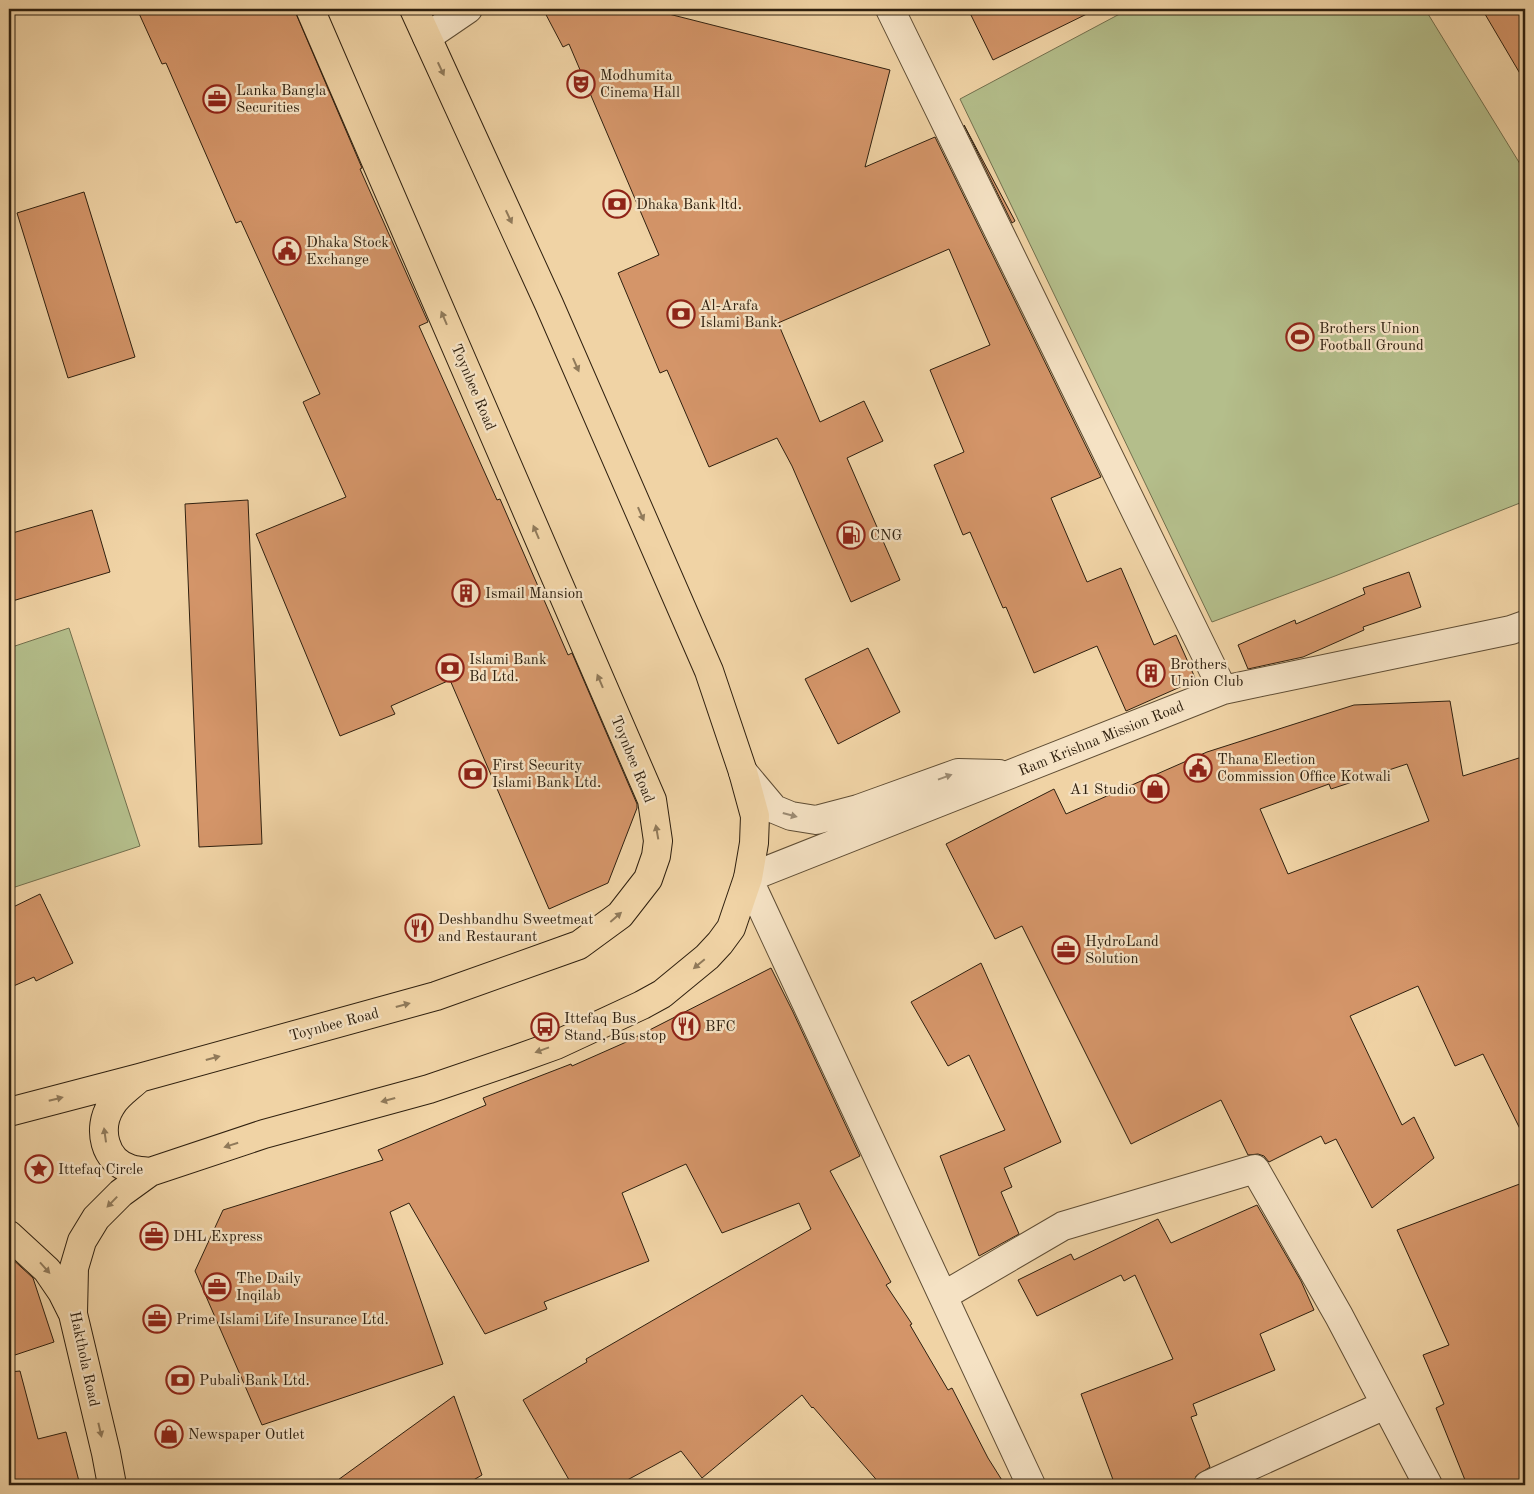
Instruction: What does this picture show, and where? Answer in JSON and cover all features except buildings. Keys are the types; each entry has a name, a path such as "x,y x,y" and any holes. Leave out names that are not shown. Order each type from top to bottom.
{"main road":[{"name":"Toynbee Road","path":"9,1112 436,996 579,945 620,915 648,879 656,856 658,842 652,800 310,9"},
{"path":"139,1078 112,1104 105,1117 103,1133 110,1156 130,1169 150,1172 264,1134 438,1086 556,1045 625,1014 662,994 707,957 731,928 748,878 754,843 755,816 743,772 709,672 549,304 414,9"},
{"name":"Hakthola Road","path":"112,1485 73,1314 74,1268 82,1241 96,1218 121,1193 150,1172"},
{"path":"9,1236 47,1270 62,1292 73,1314"}],"street":[{"path":"427,37 468,9"},
{"path":"890,9 1223,690"},
{"name":"Ram Krishna Mission Road","path":"748,878 1223,690 1511,630 1525,625"},
{"path":"743,772 774,810 791,816 816,820 858,809 958,772 1009,775"},
{"path":"748,878 1031,1485"},
{"path":"943,1296 1063,1226 1255,1169 1339,1316 1428,1485"},
{"path":"1208,1485 1386,1405"}],"green space":[{"name":"Brothers Union Football Ground","path":"1129,9 1425,9 1525,172 1525,501 1212,622 960,99"},
{"path":"69,628 140,846 9,889 9,648"}],"place":[{"name":"Modhumita Cinema Hall","path":"581,84"},
{"name":"Lanka Bangla Securities","path":"217,99"},
{"name":"Dhaka Bank ltd.","path":"617,204"},
{"name":"Dhaka Stock Exchange","path":"287,251"},
{"name":"Al-Arafa Islami Bank.","path":"681,314"},
{"name":"Brothers Union Football Ground","path":"1300,337"},
{"name":"CNG","path":"851,535"},
{"name":"Ismail Mansion","path":"466,593"},
{"name":"Islami Bank Bd Ltd.","path":"450,668"},
{"name":"Brothers Union Club","path":"1151,673"},
{"name":"Thana Election Commission Office Kotwali","path":"1198,768"},
{"name":"First Security Islami Bank Ltd.","path":"473,774"},
{"name":"A1 Studio","path":"1155,789"},
{"name":"Deshbandhu Sweetmeat and Restaurant","path":"419,928"},
{"name":"HydroLand Solution","path":"1066,950"},
{"name":"BFC","path":"686,1026"},
{"name":"Ittefaq Bus Stand, Bus stop","path":"545,1027"},
{"name":"Ittefaq Circle","path":"39,1169"},
{"name":"DHL Express","path":"154,1236"},
{"name":"The Daily Inqilab","path":"217,1287"},
{"name":"Prime Islami Life Insurance Ltd.","path":"157,1319"},
{"name":"Pubali Bank Ltd.","path":"180,1380"},
{"name":"Newspaper Outlet","path":"169,1434"}]}
